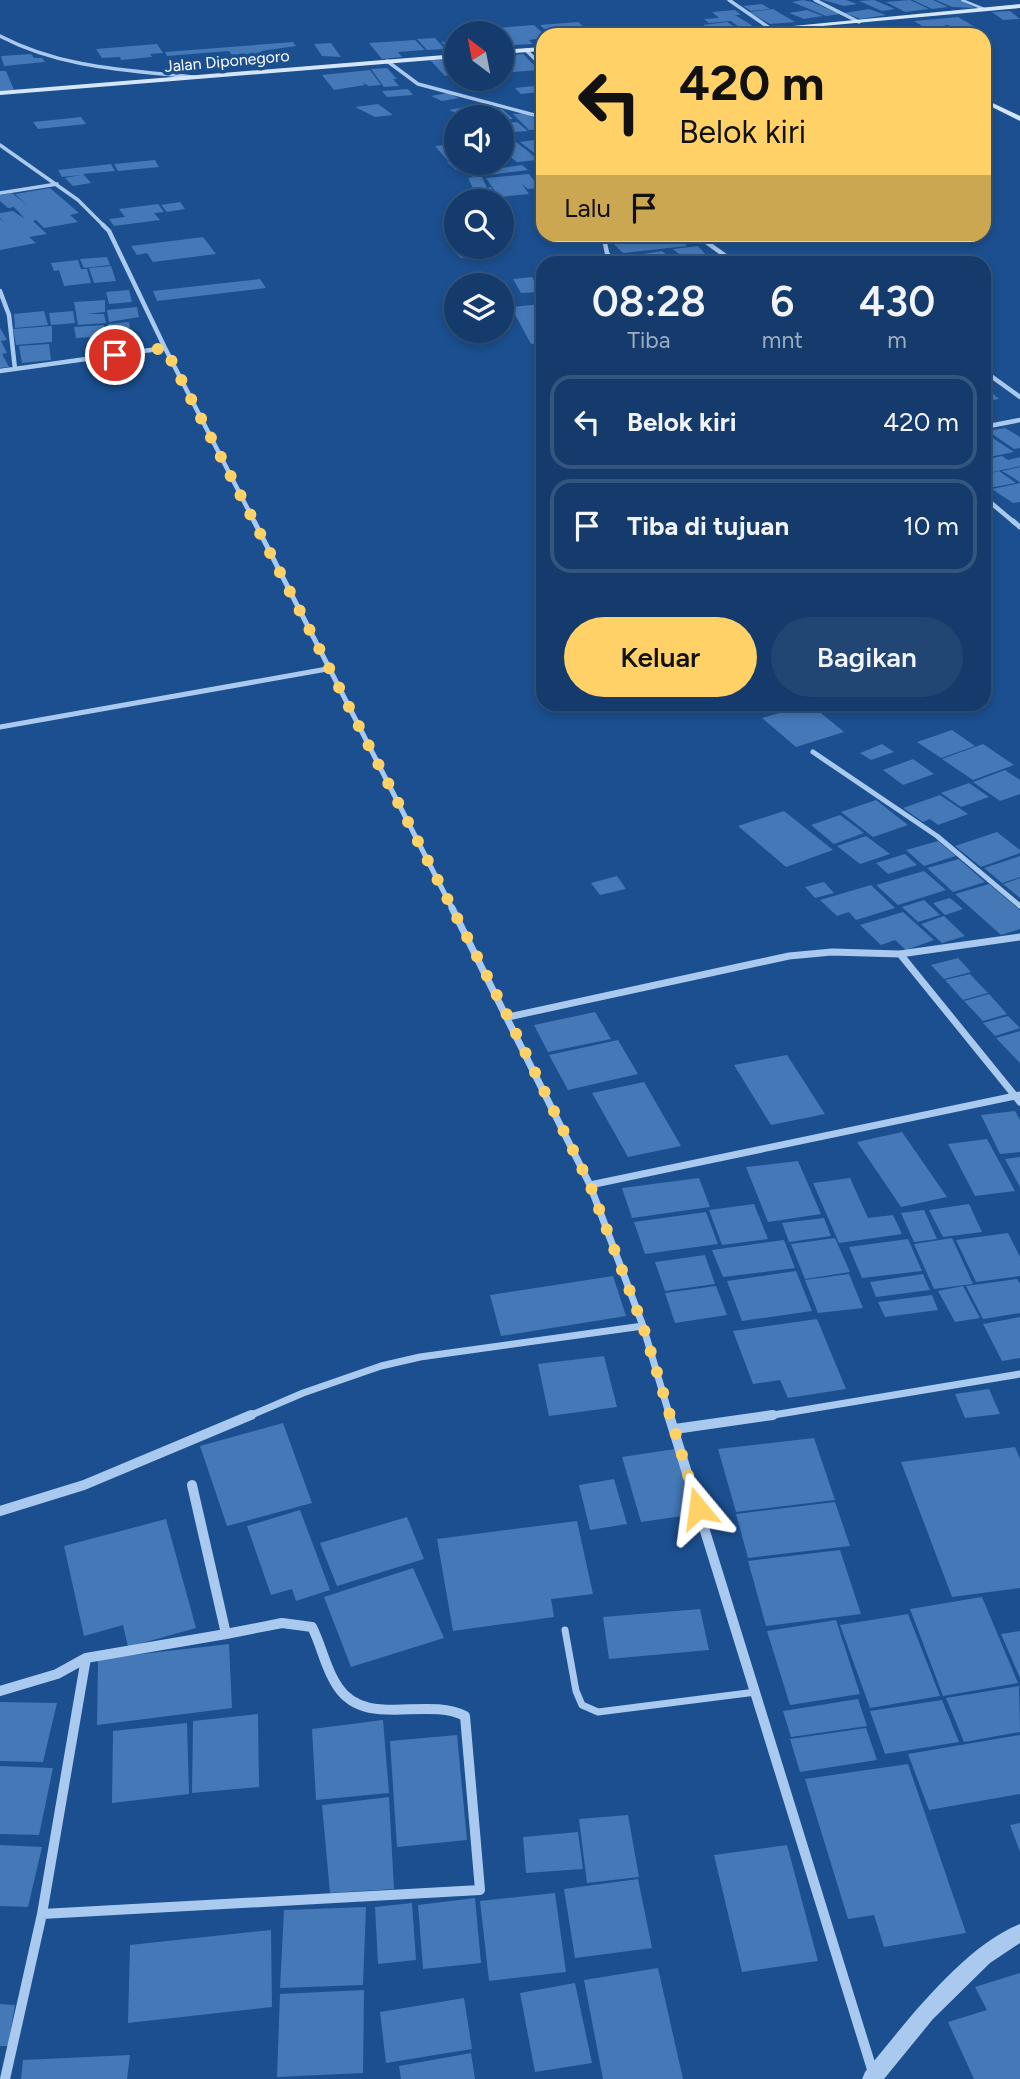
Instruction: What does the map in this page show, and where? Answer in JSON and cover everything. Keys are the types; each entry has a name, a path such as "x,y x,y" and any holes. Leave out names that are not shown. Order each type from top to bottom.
{"main road":[{"path":"786,28 1020,6"},
{"path":"831,25 837,28"},
{"path":"514,51 536,49"},
{"name":"Jalan Diponegoro","path":"0,93 444,56"},
{"path":"991,104 1020,119"}],"street":[{"path":"729,0 770,28"},
{"path":"815,0 859,22"},
{"path":"0,36 13,44 64,60 194,77"},
{"path":"526,50 536,60"},
{"path":"387,61 418,84 536,115"},
{"path":"0,145 57,184 96,215 109,231 165,348 327,669 508,1017 590,1185 643,1326 874,2079"},
{"path":"0,193 57,184"},
{"path":"706,242 726,256"},
{"path":"0,291 9,316 15,369"},
{"path":"0,371 165,348"},
{"path":"991,376 1020,397"},
{"path":"991,426 1020,421"},
{"path":"991,503 1020,527"},
{"path":"0,727 327,669"},
{"path":"813,752 937,836 1020,906"},
{"path":"508,1017 763,960 832,952 901,954 1020,937"},
{"path":"590,1185 1019,1097 901,954"},
{"path":"0,1511 84,1485 303,1393 381,1366 420,1357 643,1326"},
{"path":"675,1429 855,1403 1020,1374"},
{"path":"192,1485 226,1634"},
{"path":"0,1691 57,1674 86,1658 282,1623 312,1626 322,1644 328,1671 342,1693 354,1705 396,1711 451,1708 465,1716 480,1890 42,1914"},
{"path":"5,2079 42,1914 86,1658"},
{"path":"874,2079 926,2012 983,1957 1020,1933"}],"lane":[{"path":"962,0 984,9"},
{"path":"565,1630 576,1691 582,1705 598,1712 756,1692"}],"building":[{"path":"803,0 840,14 826,16 792,2"},
{"path":"823,0 846,0 857,4 844,6"},
{"path":"874,0 895,9 882,11 859,1"},
{"path":"910,0 929,9 905,12 886,2"},
{"path":"913,0 933,0 948,7 932,9"},
{"path":"936,0 959,0 975,8 952,7"},
{"path":"762,4 770,9 751,11 743,6"},
{"path":"773,9 795,22 770,24 749,12"},
{"path":"869,9 886,15 861,19 844,13"},
{"path":"735,10 741,15 735,15 753,26 739,27 731,21 709,23 704,19 719,18 712,12"},
{"path":"807,10 823,16 804,19 789,13"},
{"path":"1010,11 1020,19 1003,20 992,12"},
{"path":"958,17 977,28 953,28 944,25 949,28 926,28 914,21"},
{"path":"578,22 585,28 543,28 540,25"},
{"path":"727,22 736,28 709,28 703,25"},
{"path":"534,25 537,28 536,39 529,40 533,44 514,45 514,27"},
{"path":"899,26 903,28 872,28"},
{"path":"435,38 444,49 427,50 417,39"},
{"path":"415,40 425,50 398,52 402,57 382,59 369,43"},
{"path":"293,42 296,46 261,51 270,65 241,67 229,51 167,56 165,52"},
{"path":"331,43 341,57 322,56 314,44"},
{"path":"157,44 163,53 150,54 152,57 121,60 120,57 102,58 96,49"},
{"path":"31,54 45,62 4,66 1,56"},
{"path":"523,54 536,70 514,72 514,55"},
{"path":"444,59 444,75 430,60"},
{"path":"387,68 397,79 393,79 399,86 384,87 371,69"},
{"path":"370,70 381,85 369,86 362,82 365,85 334,90 322,75"},
{"path":"0,71 6,71 14,90 0,91"},
{"path":"533,86 536,92 521,94 515,88"},
{"path":"408,89 413,95 387,97 382,91"},
{"path":"448,93 459,98 442,101 431,96"},
{"path":"378,104 393,115 375,117 355,107"},
{"path":"529,113 536,120 536,129 529,130 514,114"},
{"path":"81,117 86,124 38,129 33,122"},
{"path":"514,122 517,122 528,131 515,132"},
{"path":"536,140 536,154 520,142"},
{"path":"514,142 536,158 517,162 514,160"},
{"path":"444,145 444,156 435,146"},
{"path":"155,160 159,167 118,171 114,164"},
{"path":"111,164 115,171 83,174 91,183 73,186 65,178 81,175 62,177 58,170"},
{"path":"522,165 528,170 514,172 514,166"},
{"path":"529,174 536,183 536,188 528,189 522,184 529,194 514,196 514,189 494,189 486,178"},
{"path":"482,177 487,188 492,189 473,188 468,178"},
{"path":"50,188 79,213 70,215 78,222 44,228 36,220 33,221 47,234 29,237 36,243 0,250 0,219 4,222 0,213 13,211 25,219 14,207 8,208 0,201 0,195 12,193 27,205 15,194"},
{"path":"180,202 185,209 167,212 161,205"},
{"path":"158,204 164,212 154,213 160,220 114,226 109,219 125,217 119,209"},
{"path":"203,237 216,254 153,262 147,253 137,255 131,246"},
{"path":"683,242 687,246 623,253 614,244"},
{"path":"698,246 707,256 681,256 673,249"},
{"path":"662,251 668,256 646,256 643,254"},
{"path":"107,257 110,265 84,268 80,259"},
{"path":"78,260 81,269 87,269 91,283 64,286 59,270 54,271 51,263"},
{"path":"111,266 116,281 94,283 89,268"},
{"path":"532,277 536,284 536,292 521,293 514,279"},
{"path":"260,279 266,288 157,301 153,291"},
{"path":"129,290 132,302 109,304 106,292"},
{"path":"105,300 105,312 86,314 104,314 106,323 78,325 74,302"},
{"path":"536,305 536,344 531,344 514,313 514,307"},
{"path":"137,307 139,317 109,322 107,310"},
{"path":"44,311 48,325 15,328 14,314"},
{"path":"73,311 75,323 51,325 49,313"},
{"path":"129,322 130,328 122,328 123,334 111,335 108,324"},
{"path":"104,325 106,336 76,338 74,327"},
{"path":"52,326 52,342 16,345 13,329"},
{"path":"0,328 7,340 1,341 7,353 2,354 9,367 0,368"},
{"path":"49,344 51,360 22,363 19,346"},
{"path":"991,392 999,399 991,400"},
{"path":"1005,428 1020,437 1020,448 1014,449 991,430"},
{"path":"991,437 1014,452 991,457"},
{"path":"1002,456 1008,460 1020,457 1020,466 991,472 991,458"},
{"path":"1020,467 1020,482 1002,471"},
{"path":"999,471 1016,483 991,488 991,473"},
{"path":"1020,483 1020,502 1013,503 992,489"},
{"path":"786,711 818,711 844,732 796,747 762,718"},
{"path":"952,730 975,746 941,758 917,742"},
{"path":"882,744 894,752 871,760 860,753"},
{"path":"983,744 1014,765 973,780 942,759"},
{"path":"913,759 934,774 903,785 883,770"},
{"path":"1005,770 1020,780 1020,794 1000,801 973,782"},
{"path":"969,783 989,797 961,807 941,793"},
{"path":"940,795 968,814 938,825 930,819 923,822 903,808"},
{"path":"876,800 908,825 873,837 841,812"},
{"path":"784,811 833,850 786,867 738,826"},
{"path":"840,815 864,833 834,844 811,825"},
{"path":"997,832 1020,850 1020,853 981,867 955,846"},
{"path":"866,836 890,854 860,864 837,846"},
{"path":"938,841 956,856 924,866 906,850"},
{"path":"905,854 917,865 888,874 876,863"},
{"path":"1020,856 1020,877 1002,883 984,868"},
{"path":"959,859 985,882 953,892 927,868"},
{"path":"924,871 946,890 898,905 876,885"},
{"path":"617,876 626,889 600,895 591,883"},
{"path":"1020,878 1020,898 1003,884"},
{"path":"824,882 834,893 815,898 805,887"},
{"path":"989,884 1020,910 1020,929 1001,935 955,894"},
{"path":"871,885 895,908 856,920 849,912 837,916 820,900"},
{"path":"950,898 963,909 945,915 933,903"},
{"path":"924,900 940,915 918,922 902,907"},
{"path":"903,912 934,940 906,950 895,940 881,945 860,925"},
{"path":"944,916 965,936 942,943 921,924"},
{"path":"958,958 971,972 944,979 931,965"},
{"path":"970,974 988,993 963,1000 945,980"},
{"path":"989,994 1007,1014 983,1021 964,1001"},
{"path":"595,1012 611,1039 548,1052 534,1025"},
{"path":"1008,1016 1020,1028 995,1036 983,1023"},
{"path":"1020,1031 1020,1063 996,1038"},
{"path":"618,1040 638,1074 568,1090 549,1055"},
{"path":"787,1055 825,1114 771,1125 734,1065"},
{"path":"644,1082 681,1146 628,1157 592,1093"},
{"path":"1015,1111 1020,1120 1020,1152 1000,1154 981,1115"},
{"path":"902,1132 947,1197 901,1207 857,1142"},
{"path":"987,1139 1015,1191 975,1196 948,1144"},
{"path":"1020,1157 1020,1187 1005,1159"},
{"path":"798,1161 821,1214 768,1222 746,1167"},
{"path":"699,1178 710,1207 632,1218 622,1188"},
{"path":"850,1178 868,1218 893,1215 902,1234 839,1243 813,1183"},
{"path":"754,1204 768,1239 722,1245 709,1210"},
{"path":"969,1204 982,1232 943,1237 929,1210"},
{"path":"924,1210 937,1239 914,1242 901,1213"},
{"path":"706,1212 718,1244 645,1254 634,1222"},
{"path":"824,1218 831,1236 789,1242 782,1223"},
{"path":"1008,1233 1020,1257 1020,1276 976,1282 956,1240"},
{"path":"835,1238 850,1272 805,1279 791,1244"},
{"path":"952,1238 973,1284 934,1289 914,1244"},
{"path":"908,1239 922,1271 862,1278 849,1247"},
{"path":"784,1240 795,1268 723,1277 712,1250"},
{"path":"705,1255 715,1284 665,1291 655,1262"},
{"path":"796,1271 812,1311 742,1321 727,1281"},
{"path":"849,1274 863,1308 818,1313 805,1280"},
{"path":"923,1274 930,1290 876,1297 870,1282"},
{"path":"613,1276 626,1316 501,1336 490,1295"},
{"path":"1017,1279 1020,1284 1020,1313 983,1319 966,1286"},
{"path":"716,1286 727,1315 675,1323 665,1293"},
{"path":"963,1286 980,1318 955,1322 938,1291"},
{"path":"932,1295 938,1310 885,1317 878,1302"},
{"path":"1020,1317 1020,1358 1002,1361 983,1324"},
{"path":"817,1319 846,1389 788,1398 780,1380 753,1384 733,1331"},
{"path":"604,1356 617,1407 549,1416 538,1364"},
{"path":"989,1389 1000,1414 965,1418 955,1394"},
{"path":"283,1423 312,1503 227,1526 200,1446"},
{"path":"814,1438 835,1500 736,1512 718,1449"},
{"path":"1015,1447 1020,1459 1020,1588 952,1597 901,1462"},
{"path":"675,1449 696,1514 641,1522 622,1457"},
{"path":"614,1479 627,1524 590,1530 579,1485"},
{"path":"835,1502 850,1546 748,1558 736,1514"},
{"path":"300,1510 330,1590 296,1601 292,1589 271,1595 247,1526"},
{"path":"407,1517 424,1559 337,1586 320,1543"},
{"path":"166,1519 196,1628 128,1647 123,1625 84,1636 64,1546"},
{"path":"577,1521 593,1594 551,1599 554,1617 453,1631 437,1539"},
{"path":"840,1550 861,1614 766,1626 748,1561"},
{"path":"413,1568 444,1638 351,1667 324,1597"},
{"path":"982,1597 1018,1683 943,1696 910,1609"},
{"path":"700,1609 709,1650 609,1659 603,1617"},
{"path":"908,1614 940,1696 870,1708 840,1625"},
{"path":"836,1620 860,1694 790,1705 767,1631"},
{"path":"1020,1631 1020,1678 1001,1634"},
{"path":"229,1644 232,1708 97,1725 98,1659"},
{"path":"1019,1686 1020,1732 964,1742 946,1698"},
{"path":"858,1699 867,1726 791,1737 783,1711"},
{"path":"942,1700 959,1742 885,1754 870,1711"},
{"path":"0,1702 57,1703 43,1762 0,1761"},
{"path":"258,1714 259,1787 192,1793 193,1721"},
{"path":"383,1720 389,1793 316,1800 312,1729"},
{"path":"187,1723 189,1794 112,1803 113,1731"},
{"path":"866,1728 877,1760 800,1772 790,1739"},
{"path":"457,1735 467,1840 397,1847 390,1741"},
{"path":"1020,1735 1020,1794 929,1810 908,1754"},
{"path":"908,1764 966,1933 884,1947 874,1915 848,1919 805,1779"},
{"path":"0,1766 53,1768 39,1835 0,1834"},
{"path":"389,1797 394,1889 330,1893 322,1805"},
{"path":"628,1815 639,1877 587,1883 579,1819"},
{"path":"1020,1823 1020,1852 1010,1825"},
{"path":"578,1832 583,1869 526,1873 523,1837"},
{"path":"0,1845 42,1847 28,1907 0,1906"},
{"path":"787,1845 818,1961 742,1972 714,1855"},
{"path":"638,1879 652,1948 575,1958 564,1889"},
{"path":"555,1893 566,1972 489,1981 480,1901"},
{"path":"475,1898 481,1963 423,1969 418,1905"},
{"path":"412,1903 416,1960 378,1964 375,1907"},
{"path":"366,1907 363,1985 280,1988 284,1910"},
{"path":"271,1930 272,2007 128,2023 130,1945"},
{"path":"658,1968 683,2079 603,2079 584,1980"},
{"path":"1020,1973 1020,2079 974,2079 948,2022 987,2010 975,1987"},
{"path":"575,1983 592,2063 535,2072 520,1993"},
{"path":"364,1990 363,2073 277,2077 280,1994"},
{"path":"464,1998 472,2049 386,2063 380,2012"},
{"path":"0,2004 15,2005 8,2046 0,2046"},
{"path":"471,2053 475,2079 401,2079 399,2066"},
{"path":"130,2055 127,2079 21,2079 23,2060"}],"route":[{"path":"115,355 165,348 327,669 508,1017 590,1185 643,1326 698,1508"}]}
